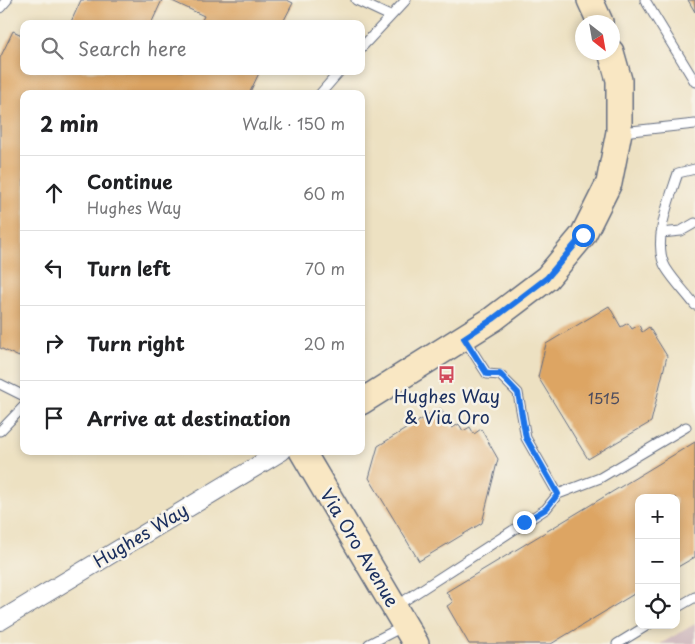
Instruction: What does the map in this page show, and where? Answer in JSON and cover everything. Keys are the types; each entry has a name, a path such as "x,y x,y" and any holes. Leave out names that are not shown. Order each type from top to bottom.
{"street":[{"path":"590,0 597,15"},
{"path":"365,400 493,319 547,278 583,235 609,183 619,132 619,80 613,60"},
{"name":"Hughes Way","path":"0,621 275,455"},
{"name":"Via Oro Avenue","path":"304,455 405,625"}],"lane":[{"path":"0,8 7,0"},
{"path":"356,0 390,16"},
{"path":"365,44 406,0"},
{"path":"645,0 695,82"},
{"path":"323,90 337,75"},
{"path":"619,132 695,124"},
{"path":"695,170 678,173 665,212 660,239 665,266 695,305"},
{"path":"661,233 681,231 695,224"},
{"path":"464,338 487,374 500,374 518,393 526,438 558,494"},
{"path":"0,384 20,394"},
{"path":"0,431 20,410"},
{"path":"369,644 405,625 524,522 546,509 558,494 600,478 686,427"},
{"path":"680,606 695,597"},
{"path":"617,644 641,629"}],"shaded area":[{"path":"695,624 695,644 660,644"}],"building":[{"path":"81,0 162,0 153,20 72,20"},
{"path":"170,0 287,0 293,3 284,20 202,20 204,16"},
{"path":"688,0 695,0 695,12"},
{"path":"13,31 20,34 20,75 258,75 251,90 20,90 19,357 0,348 0,58"},
{"path":"609,306 621,327 628,323 632,329 639,325 642,332 649,327 667,356 651,422 588,459 538,377 546,344"},
{"path":"440,408 452,428 459,424 463,431 470,427 474,434 481,429 498,459 482,523 419,561 369,478 378,446"},
{"path":"695,442 695,557 680,566 680,494 635,494 635,593 551,644 469,644 447,606 453,602 446,592"}],"place":[{"name":"Hughes Way & Via Oro","path":"447,374"}],"route":[{"path":"524,522 546,509 558,494 526,438 518,393 500,374 487,374 464,338 493,319 547,278 583,235"}]}
